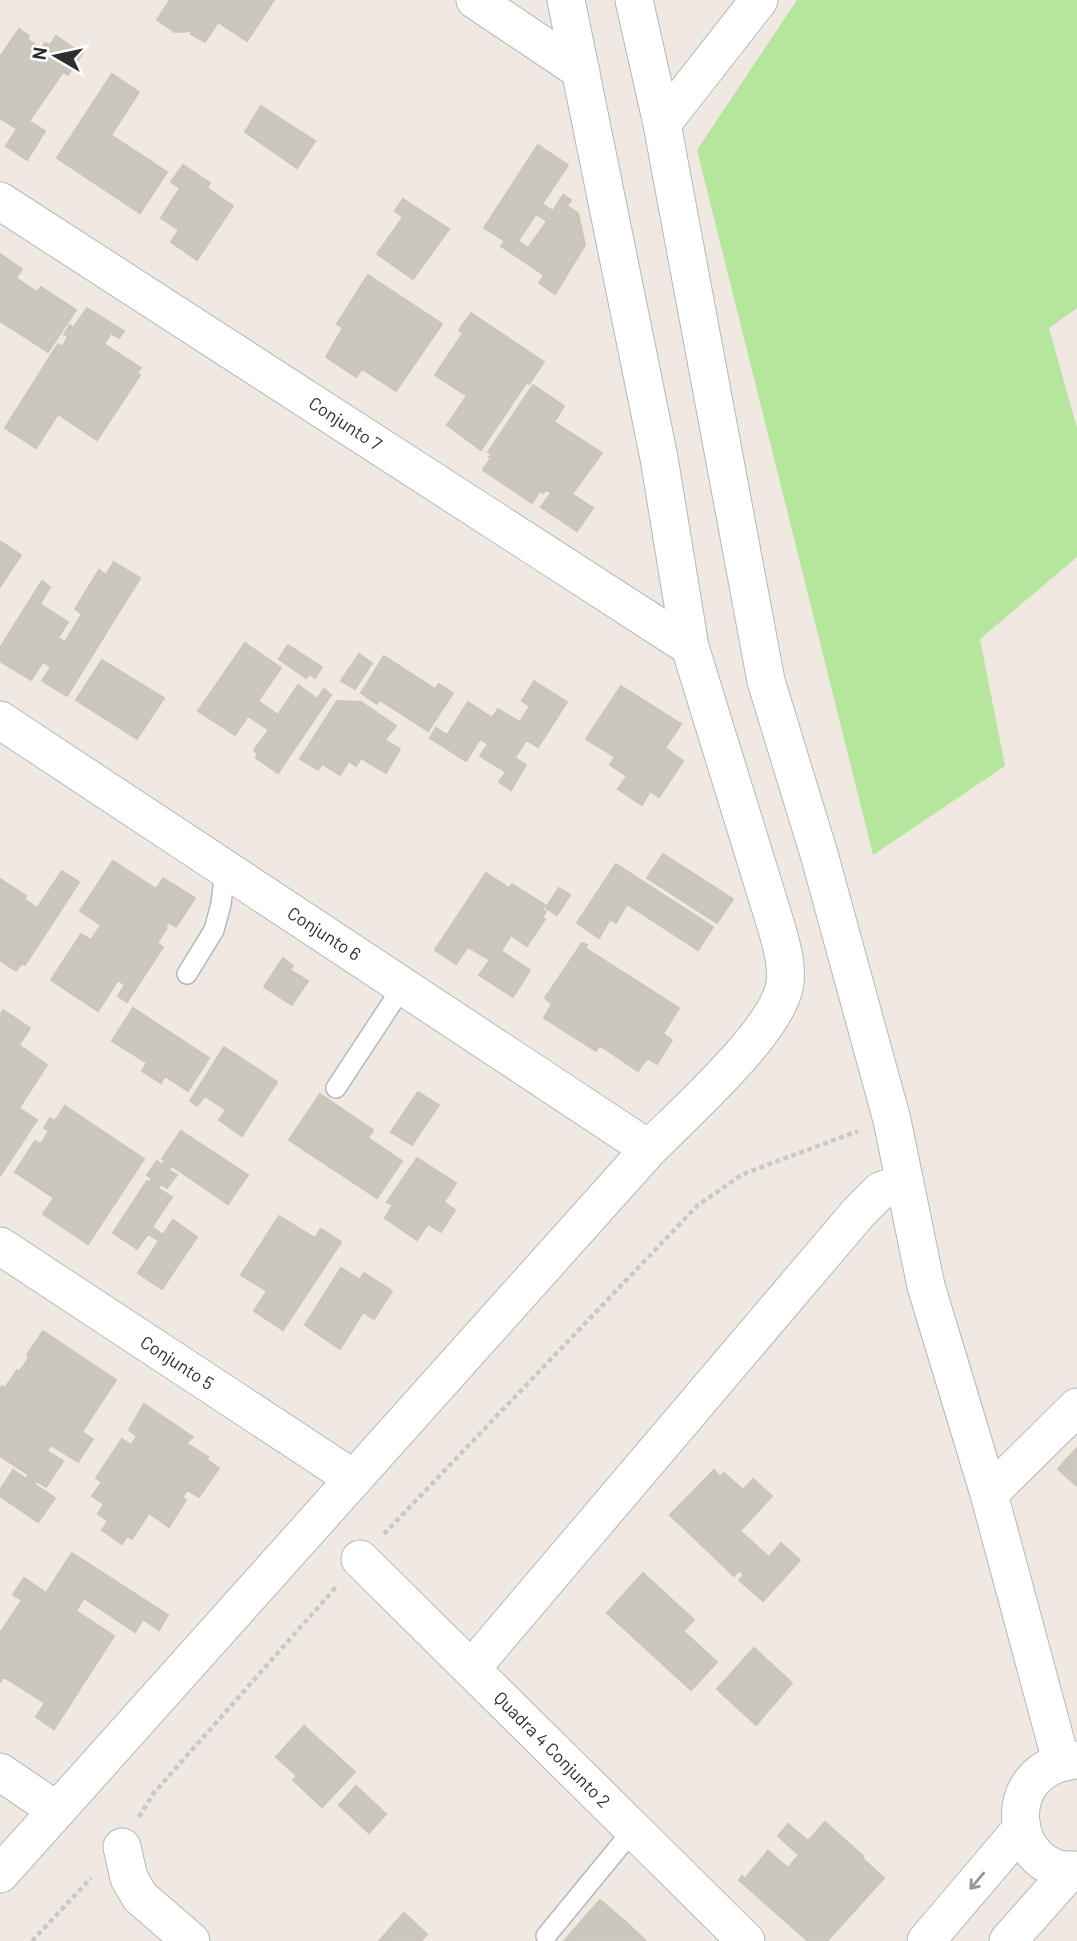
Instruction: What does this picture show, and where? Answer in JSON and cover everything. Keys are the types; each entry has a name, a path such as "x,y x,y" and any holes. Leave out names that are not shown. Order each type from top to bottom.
{"street":[{"path":"475,0 581,71"},
{"path":"0,1874 649,1149 743,1054 778,1008 785,984 785,960 690,647 659,458 566,0"},
{"path":"634,0 662,124 766,681 819,855 892,1120 926,1286 1069,1760 1045,1768 1032,1779 1021,1803 1021,1829 1028,1845 1040,1858 1054,1867 1074,1870"},
{"path":"662,124 759,0"},
{"name":"Conjunto 7","path":"0,201 690,647"},
{"name":"Conjunto 6","path":"0,720 649,1149"},
{"path":"471,1669 859,1212 880,1191 905,1182"},
{"name":"Conjunto 5","path":"0,1246 354,1479"},
{"path":"989,1493 1077,1407"},
{"name":"Quadra 4 Conjunto 2","path":"360,1559 746,1941"},
{"path":"0,1772 56,1810"},
{"path":"926,1941 1021,1829"},
{"path":"122,1847 129,1878 140,1897 191,1941"},
{"path":"1008,1941 1074,1870"}],"lane":[{"path":"187,974 214,930 221,904 225,869"},
{"path":"336,1088 403,986"},
{"path":"546,1936 633,1830"}],"path":[{"path":"32,1941 122,1847 153,1794 360,1559 698,1205 743,1174 803,1150 892,1120"}],"green space":[{"path":"797,0 1077,0 1077,308 1049,328 1077,428 1077,557 980,639 1005,766 873,855 697,150"}],"building":[{"path":"170,0 274,0 247,41 218,22 205,42 191,34 193,31 175,32 157,20"},
{"path":"19,29 41,49 45,43 50,45 56,36 82,54 68,75 63,72 29,121 45,131 27,160 6,146 17,129 0,118 0,57"},
{"path":"112,74 139,92 111,135 167,172 140,213 57,158"},
{"path":"261,106 315,141 297,168 245,132"},
{"path":"538,145 568,165 542,204 553,211 563,195 571,200 567,206 578,213 585,245 555,294 539,283 544,275 501,246 505,241 484,228","holes":["536,214 547,221 528,248 518,241"]},
{"path":"183,165 210,183 207,188 233,206 197,260 171,242 179,230 161,218 180,188 171,182"},
{"path":"403,199 449,229 413,279 377,254 403,217 395,211"},
{"path":"0,254 22,269 16,278 37,292 41,287 76,310 48,352 0,321"},
{"path":"368,275 442,324 396,391 362,369 356,377 326,357 343,328 337,324"},
{"path":"87,308 124,331 119,338 111,333 104,344 141,368 137,373 140,375 97,440 58,414 36,448 5,428 58,344 63,347 68,336 64,334 70,325 73,328"},
{"path":"471,313 544,362 529,384 527,382 481,450 447,425 467,396 435,375 463,333 459,330"},
{"path":"533,385 564,406 554,422 602,453 572,494 593,508 577,531 541,507 551,493 540,491 532,503 483,470 491,458 489,457 492,454 488,452"},
{"path":"0,541 21,555 0,587"},
{"path":"114,562 140,578 67,696 42,681 51,667 43,662 31,680 0,661 0,648 42,581 50,587 40,604 68,622 58,638 65,642 82,614 75,609 99,570 106,575"},
{"path":"245,643 281,668 258,701 278,715 298,685 317,699 324,689 331,695 278,773 256,758 258,755 254,750 269,730 248,716 235,735 198,711"},
{"path":"288,645 322,667 315,678 309,674 306,678 279,659"},
{"path":"359,654 372,663 355,689 341,681"},
{"path":"384,656 435,689 439,684 453,693 428,731 380,700 377,704 361,693"},
{"path":"102,660 164,698 137,739 76,700"},
{"path":"534,681 567,702 538,747 526,740 515,758 526,765 511,790 499,782 506,772 480,756 488,744 480,739 466,761 430,738 436,728 447,735 468,702 492,718 498,709 520,722 530,706 522,701"},
{"path":"621,686 681,724 665,748 683,761 659,797 650,791 642,805 618,789 627,776 610,765 615,757 586,739"},
{"path":"337,701 361,702 396,726 385,740 400,749 386,773 361,758 356,766 349,761 340,775 322,764 318,770 300,759"},
{"path":"663,854 733,899 717,923 647,878"},
{"path":"113,861 156,889 163,878 195,898 176,927 168,922 157,943 163,947 127,1002 118,996 125,985 118,980 98,1011 51,980 81,934 91,940 101,925 80,911"},
{"path":"616,864 713,927 698,950 627,904 616,923 610,919 599,938 577,923"},
{"path":"62,871 79,882 25,965 22,963 16,971 0,960 0,879 26,896 24,899 37,908"},
{"path":"486,873 509,888 512,884 545,905 542,910 546,912 542,918 545,919 527,946 511,935 501,951 530,970 513,997 479,975 490,960 468,947 456,964 435,950"},
{"path":"559,888 570,895 557,915 546,908"},
{"path":"582,943 587,945 585,948 679,1008 663,1034 672,1040 657,1064 647,1058 638,1071 599,1045 596,1051 544,1018 552,1004 545,998"},
{"path":"283,958 293,966 290,970 308,981 292,1005 264,987"},
{"path":"133,1008 209,1058 188,1091 165,1076 161,1083 142,1071 147,1063 112,1041"},
{"path":"3,1010 30,1028 19,1045 47,1065 19,1108 37,1120 0,1176 0,1015"},
{"path":"224,1047 277,1082 242,1136 219,1120 226,1110 205,1096 197,1106 190,1101"},
{"path":"418,1092 439,1105 412,1145 391,1132"},
{"path":"320,1094 373,1130 368,1138 402,1161 377,1198 289,1140"},
{"path":"65,1106 144,1159 88,1244 43,1214 54,1198 15,1172 35,1141 41,1144 49,1131 44,1128 50,1118 55,1121"},
{"path":"181,1131 248,1175 228,1204 172,1166 169,1170 177,1175 167,1188 161,1184 158,1188 172,1197 152,1227 163,1235 173,1220 197,1237 162,1289 138,1273 159,1241 148,1234 137,1249 113,1233 147,1181 152,1179 147,1175 157,1161 162,1165 165,1161 162,1159"},
{"path":"417,1158 456,1183 444,1202 455,1210 441,1232 428,1224 417,1240 385,1218 393,1205 387,1202"},
{"path":"279,1216 315,1238 321,1229 341,1242 283,1330 254,1311 267,1291 241,1275"},
{"path":"341,1268 360,1280 364,1273 392,1291 374,1319 363,1312 340,1349 305,1325"},
{"path":"43,1331 116,1380 82,1432 93,1439 78,1462 51,1445 47,1451 63,1461 46,1487 36,1481 34,1484 55,1498 38,1522 0,1496 0,1490 13,1470 26,1479 29,1475 0,1456 0,1389 2,1386 5,1388 17,1370 19,1372"},
{"path":"144,1404 193,1437 186,1443 208,1457 207,1460 219,1468 199,1497 187,1490 182,1498 186,1500 169,1527 149,1513 132,1539 127,1536 122,1544 102,1530 108,1521 98,1514 104,1504 92,1496 102,1482 96,1478 122,1439 131,1445 137,1436 129,1430"},
{"path":"1077,1448 1077,1486 1058,1469"},
{"path":"714,1470 720,1477 724,1473 743,1490 753,1479 772,1496 740,1531 769,1557 781,1543 800,1560 763,1601 739,1580 744,1575 739,1570 734,1576 670,1515"},
{"path":"72,1553 168,1615 159,1630 143,1619 135,1632 84,1598 76,1611 114,1636 54,1729 36,1717 45,1703 4,1677 0,1682 0,1633 22,1600 13,1595 24,1578 46,1593"},
{"path":"643,1573 694,1620 683,1631 717,1662 691,1690 607,1613"},
{"path":"754,1648 792,1683 756,1725 717,1689"},
{"path":"304,1726 355,1772 322,1807 293,1780 297,1776 276,1757"},
{"path":"356,1786 386,1814 369,1833 339,1805"},
{"path":"825,1822 884,1878 827,1941 808,1941 739,1880 742,1876 745,1879 768,1851 788,1868 799,1855 778,1836 788,1824 808,1841"},
{"path":"600,1900 627,1923 646,1941 564,1941"},
{"path":"404,1913 427,1934 421,1941 379,1941"}]}
